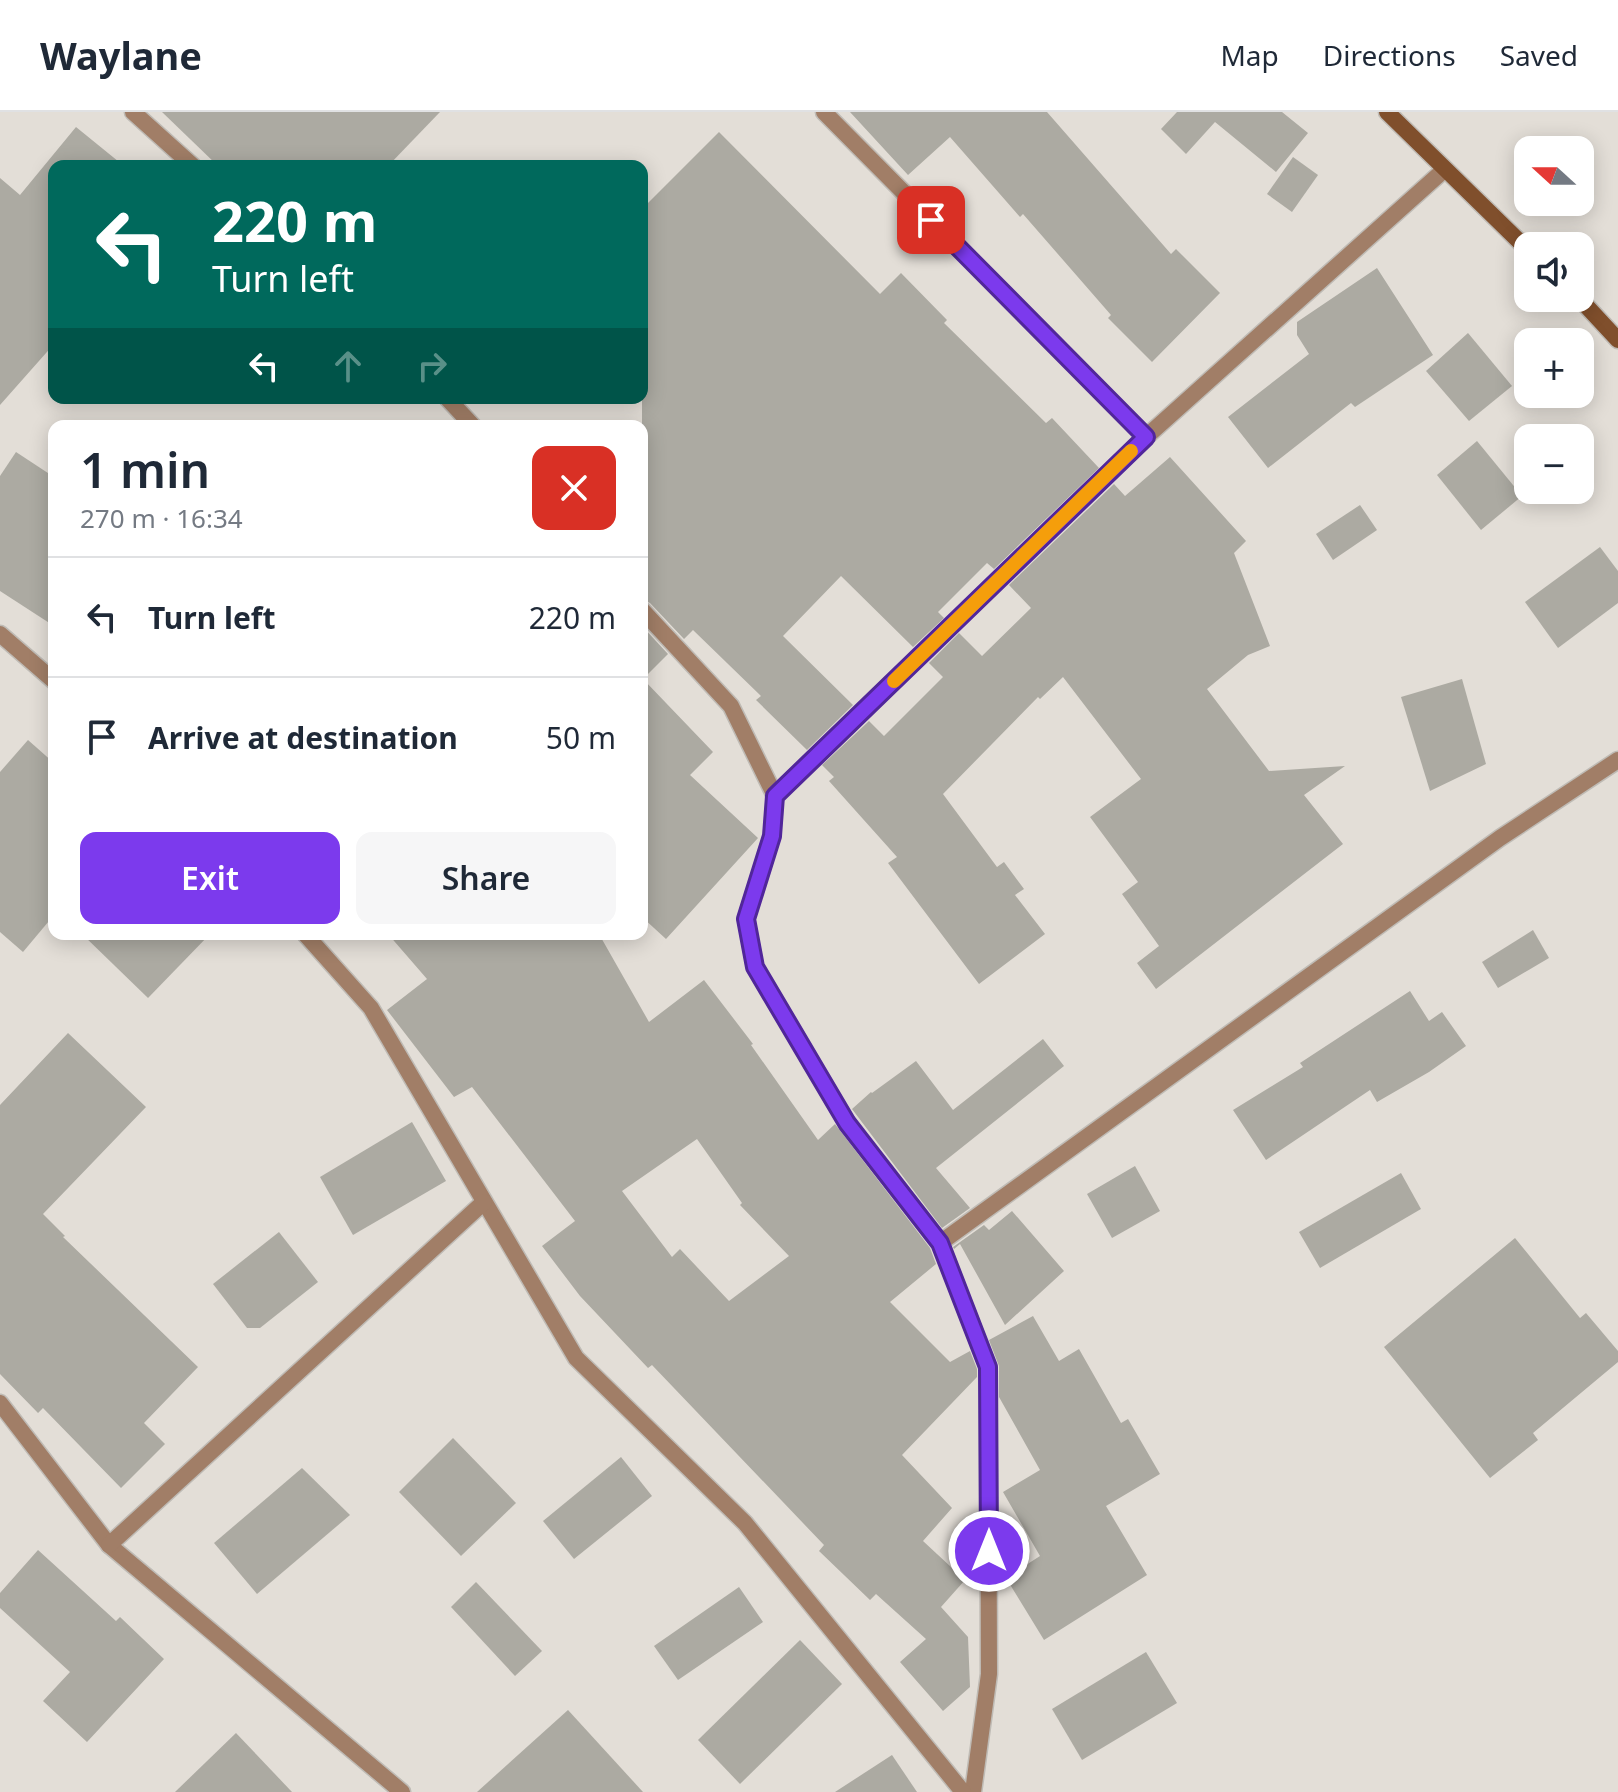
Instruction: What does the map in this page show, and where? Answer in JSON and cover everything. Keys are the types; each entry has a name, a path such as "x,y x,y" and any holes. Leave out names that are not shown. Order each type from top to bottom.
{"street":[{"path":"133,112 186,160"},
{"path":"824,112 1146,437"},
{"path":"1387,112 1514,237"},
{"path":"775,796 1146,437 1444,170"},
{"path":"1592,312 1618,340"},
{"path":"453,404 467,420"},
{"path":"648,616 731,706 775,796 772,836 746,919 755,967 847,1123 940,1243 988,1367 989,1674 973,1792"},
{"path":"0,634 48,676"},
{"path":"940,1243 1500,838 1618,760"},
{"path":"310,940 371,1008 576,1358 745,1523 963,1792"},
{"path":"109,1545 484,1202"},
{"path":"0,1403 109,1545 402,1792"}],"building":[{"path":"162,112 440,112 394,160 212,160"},
{"path":"850,112 1047,112 1171,254 1176,249 1220,293 1152,362 1108,318 1111,315 1023,214 1020,217 950,137 908,175"},
{"path":"1177,112 1282,112 1308,133 1276,172 1215,122 1186,154 1161,129"},
{"path":"76,127 117,160 49,160"},
{"path":"719,132 880,294 901,273 947,320 944,323 1046,423 1052,418 1099,468 994,569 987,563 938,612 944,618 913,647 841,576 783,636 853,705 807,750 756,700 761,696 693,630 684,639 648,602 648,420 642,420 642,404 648,404 648,203"},
{"path":"1293,157 1318,175 1292,212 1267,194"},
{"path":"48,161 48,351 0,405 0,178 20,195"},
{"path":"1377,268 1433,355 1355,407 1351,403 1268,468 1228,417 1309,354 1297,335 1297,322"},
{"path":"1468,333 1512,386 1469,421 1426,371"},
{"path":"1477,441 1514,486 1514,503 1481,530 1437,475"},
{"path":"16,452 48,473 48,622 0,591 0,476"},
{"path":"1170,457 1246,541 1234,553 1270,646 1248,655 1207,689 1269,771 1345,766 1304,795 1343,844 1156,989 1137,963 1159,946 1122,894 1138,882 1090,817 1141,779 1063,677 1040,699 1038,697 943,794 997,867 1004,862 1024,889 1015,895 1045,934 979,984 888,863 897,857 829,781 834,777 822,765 869,721 884,736 943,677 929,663 959,633 982,656 1031,608 1009,585 1114,484 1125,496"},
{"path":"1360,505 1377,530 1333,560 1316,534"},
{"path":"1600,547 1618,571 1618,603 1558,648 1525,602"},
{"path":"648,632 668,654 648,674"},
{"path":"1462,679 1486,764 1430,791 1401,697"},
{"path":"648,684 713,752 690,775 758,838 666,939 648,922"},
{"path":"28,740 48,758 48,922 23,952 0,932 0,772"},
{"path":"1533,930 1549,958 1498,988 1482,962"},
{"path":"88,940 204,940 148,998"},
{"path":"393,940 602,940 649,1022 704,980 753,1044 818,1140 835,1124 930,1248 936,1264 890,1302 950,1362 970,1351 977,1369 977,1377 902,1455 952,1508 923,1541 965,1580 941,1607 968,1637 970,1687 943,1711 900,1662 926,1639 876,1594 870,1600 819,1551 824,1545 652,1365 648,1368 580,1296 542,1246 575,1221 472,1087 454,1097 387,1010 427,979","holes":["697,1139 742,1203 740,1205 789,1256 729,1301 680,1249 672,1257 622,1191"]},
{"path":"1410,991 1429,1021 1442,1012 1466,1046 1377,1102 1370,1090 1266,1160 1233,1110 1303,1067 1300,1063"},
{"path":"68,1033 146,1107 43,1214 198,1367 144,1423 165,1444 121,1488 43,1408 38,1413 0,1374 0,1105"},
{"path":"1043,1039 1064,1066 936,1168 970,1208 942,1228 852,1109 916,1061 953,1110"},
{"path":"412,1122 446,1181 353,1235 320,1177"},
{"path":"1135,1166 1160,1211 1112,1238 1087,1194"},
{"path":"1401,1173 1421,1209 1320,1268 1299,1232"},
{"path":"1012,1211 1064,1271 1005,1325 960,1244 953,1247 984,1225 989,1230"},
{"path":"279,1232 318,1282 260,1328 247,1328 213,1284"},
{"path":"1515,1238 1580,1318 1586,1313 1618,1351 1618,1362 1533,1433 1538,1440 1490,1478 1384,1347"},
{"path":"1033,1316 1059,1361 1079,1349 1121,1423 1128,1419 1160,1474 1106,1506 1147,1575 1044,1640 1006,1578 1040,1556 1003,1492 1040,1470 999,1397 999,1366 989,1340"},
{"path":"453,1438 516,1503 461,1556 399,1492"},
{"path":"621,1457 652,1496 574,1559 543,1521"},
{"path":"302,1468 350,1515 257,1594 214,1543"},
{"path":"38,1550 116,1621 120,1617 164,1659 87,1742 43,1701 70,1672 0,1608 0,1593"},
{"path":"476,1582 542,1651 515,1676 451,1607"},
{"path":"739,1587 763,1622 678,1680 654,1646"},
{"path":"800,1640 842,1684 740,1784 698,1740"},
{"path":"1146,1652 1177,1703 1082,1760 1052,1709"},
{"path":"568,1710 643,1792 477,1792"},
{"path":"236,1733 292,1792 175,1792"},
{"path":"892,1755 917,1792 835,1792"}],"slow traffic":[{"path":"894,681 1131,451"}],"route":[{"path":"931,220 1146,437 775,796 772,836 746,919 755,967 847,1123 940,1243 979,1342 988,1367 989,1551"}]}
